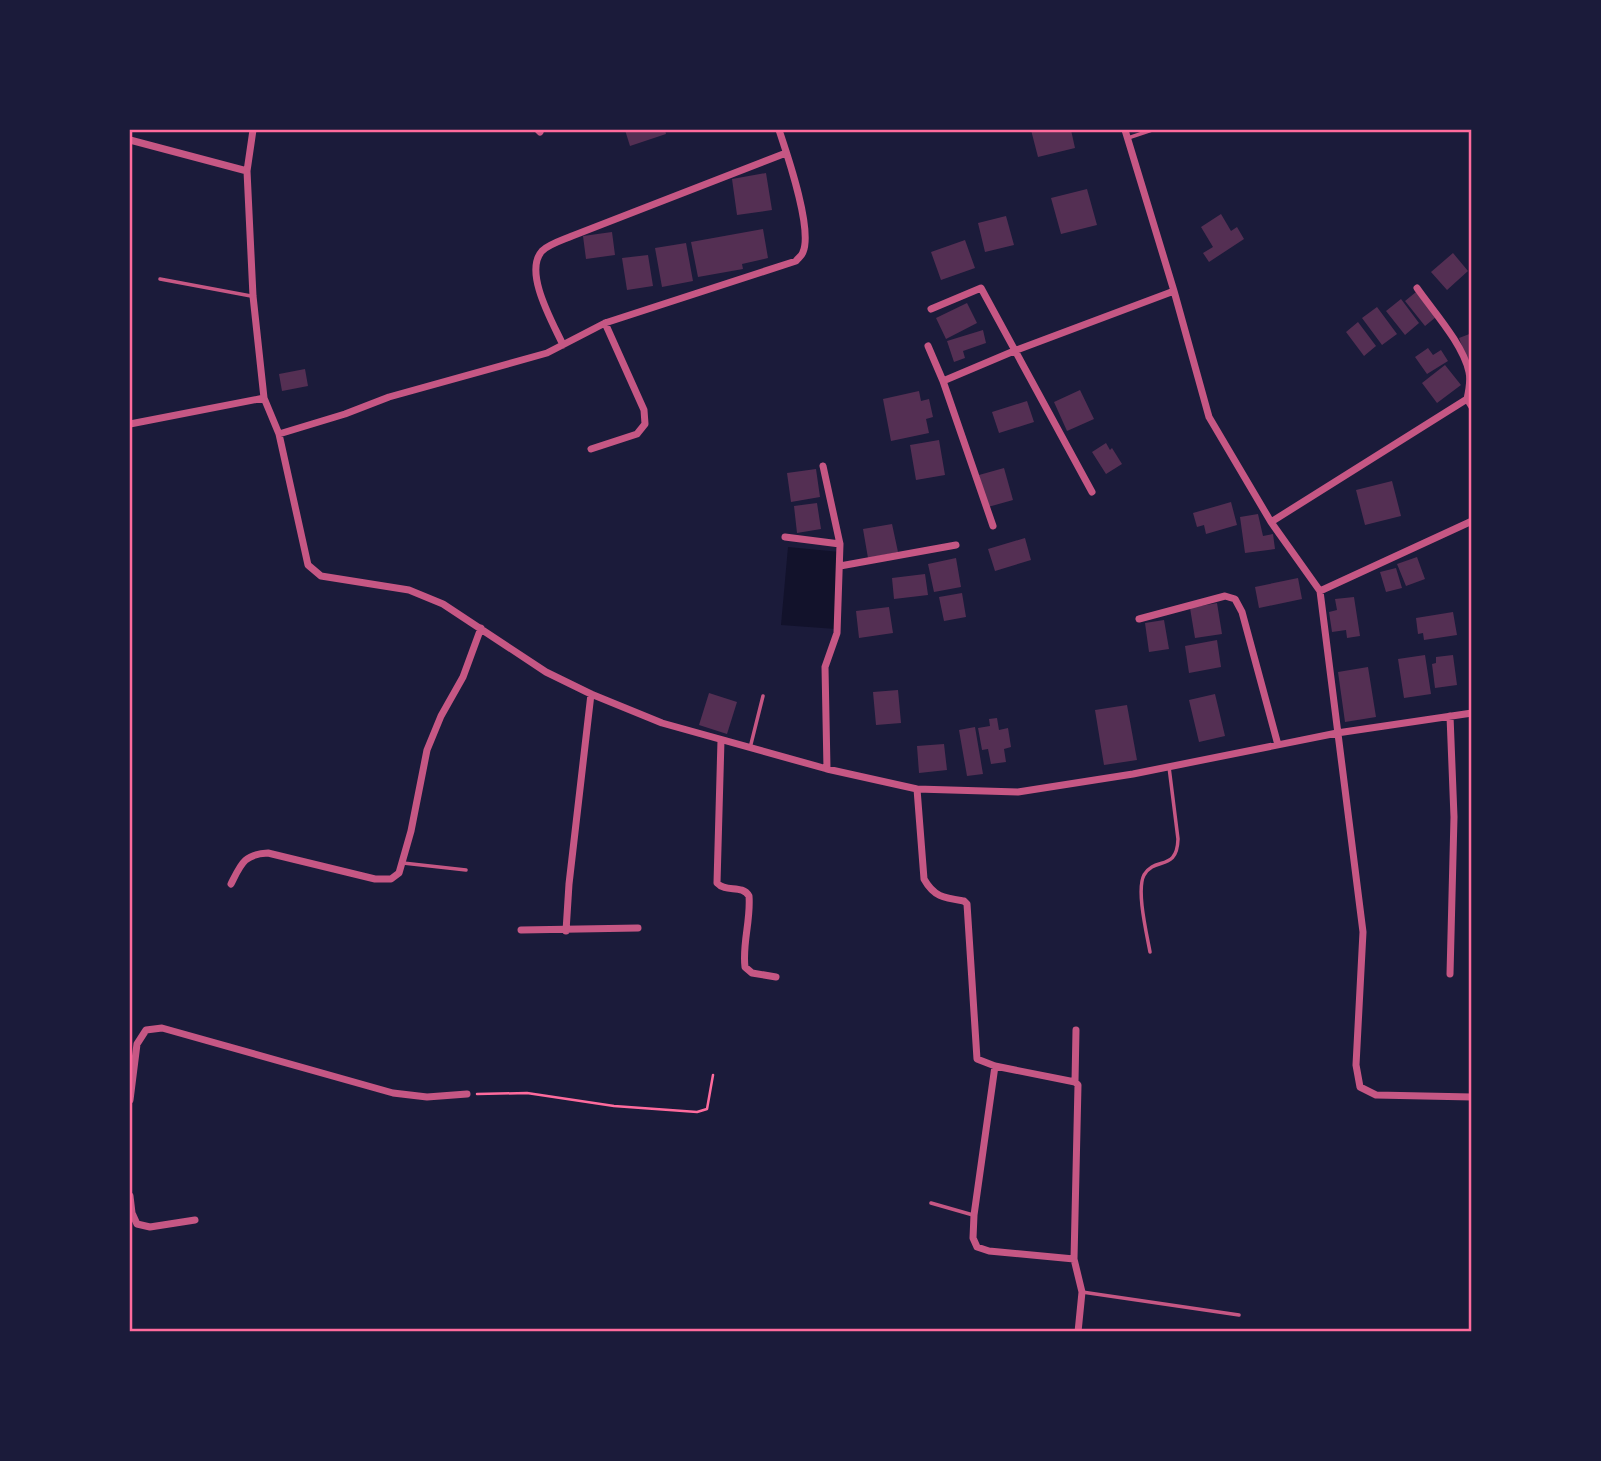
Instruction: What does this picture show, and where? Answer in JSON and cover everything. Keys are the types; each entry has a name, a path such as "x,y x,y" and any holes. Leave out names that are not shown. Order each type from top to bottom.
{"street":[{"path":"253,130 247,171 253,296 264,398 279,434 308,565 321,576 409,590 443,604 546,672 662,723 827,769 917,789 1018,792 1169,767 1337,733 1472,713"},
{"path":"279,434 389,397 547,353 605,323 796,261 803,252 805,235 799,199 779,130"},
{"path":"1125,130 1209,417 1271,522 1320,591 1363,932 1356,1065 1360,1087 1376,1095 1472,1097"},
{"path":"130,140 247,171"},
{"path":"563,345 536,281 535,266 543,251 572,236 786,153"},
{"path":"931,309 981,288 1092,492"},
{"path":"1271,522 1470,403 1468,369 1457,345 1417,288"},
{"path":"943,381 1014,351 1174,291"},
{"path":"591,449 638,434 645,424 644,410 605,323"},
{"path":"928,346 943,381 993,526"},
{"path":"130,424 264,398"},
{"path":"824,466 840,544 837,633 825,667 827,769"},
{"path":"1320,591 1472,521"},
{"path":"785,537 840,544"},
{"path":"840,566 956,545"},
{"path":"1139,619 1225,596 1235,599 1242,612 1278,745"},
{"path":"231,884 242,863 253,853 268,853 375,879 391,879 399,873 427,750 441,716 463,677 481,628"},
{"path":"566,931 569,884 592,694"},
{"path":"1450,716 1454,817 1450,974"},
{"path":"721,740 718,883 722,888 742,889 749,896 745,967 752,973 776,977"},
{"path":"917,789 924,879 931,891 942,898 964,901 967,904 977,1059 995,1066 1075,1082"},
{"path":"521,930 638,928"},
{"path":"130,1100 137,1044 146,1030 162,1028 393,1093 427,1097 467,1094"},
{"path":"1076,1030 1075,1082 1078,1085 1074,1259 1082,1292 1078,1332"},
{"path":"995,1066 973,1238 977,1247 989,1251 1074,1259"},
{"path":"130,1196 132,1213 137,1224 150,1227 195,1220"}],"lane":[{"path":"1128,139 1152,130"},
{"path":"160,279 253,296"},
{"path":"750,748 762,696"},
{"path":"1150,952 1141,890 1142,877 1149,869 1171,860 1178,851 1169,767"},
{"path":"403,863 466,870"},
{"path":"931,1203 974,1215"},
{"path":"1082,1292 1239,1315"}],"path":[{"path":"467,1094 527,1093 614,1106 696,1112 707,1109 713,1076"}],"shaded area":[{"path":"788,547 840,552 836,629 781,625"}],"building":[{"path":"625,130 665,130 666,134 630,146"},
{"path":"1031,130 1071,130 1075,148 1038,157"},
{"path":"766,173 772,210 737,215 732,179"},
{"path":"1087,189 1097,225 1061,234 1051,198"},
{"path":"1221,214 1231,231 1237,227 1244,239 1209,262 1203,253 1213,247 1201,227"},
{"path":"1006,216 1014,245 985,252 978,223"},
{"path":"763,229 768,258 742,264 743,269 698,277 691,242"},
{"path":"612,232 615,255 586,259 583,236"},
{"path":"965,240 975,268 941,280 931,252"},
{"path":"686,243 693,281 662,287 655,248"},
{"path":"1453,253 1468,271 1447,290 1431,272"},
{"path":"648,255 653,286 627,290 622,258"},
{"path":"1416,292 1436,317 1425,326 1405,301"},
{"path":"1401,299 1419,323 1405,335 1386,311"},
{"path":"967,303 977,323 946,339 936,318"},
{"path":"1377,307 1397,334 1382,345 1362,318"},
{"path":"1358,322 1376,346 1364,356 1346,332"},
{"path":"983,330 986,343 963,351 965,358 954,362 947,341"},
{"path":"1472,333 1472,363 1469,365 1459,338"},
{"path":"1428,348 1433,355 1441,350 1448,361 1427,374 1415,357"},
{"path":"1445,365 1461,385 1437,403 1422,383"},
{"path":"305,369 308,386 282,391 279,374"},
{"path":"1080,390 1094,419 1067,431 1054,402"},
{"path":"919,391 921,401 929,399 933,417 926,419 929,433 891,441 883,399"},
{"path":"1027,401 1034,422 999,433 992,412"},
{"path":"939,440 945,475 916,480 910,445"},
{"path":"1106,443 1122,464 1106,474 1092,452"},
{"path":"1004,468 1013,500 988,507 979,475"},
{"path":"816,469 820,497 791,502 787,473"},
{"path":"1392,481 1401,516 1365,525 1356,490"},
{"path":"1231,502 1237,525 1206,534 1204,525 1197,527 1193,513"},
{"path":"817,503 821,529 797,533 794,506"},
{"path":"1258,514 1263,536 1273,534 1275,549 1245,553 1240,517"},
{"path":"892,524 898,552 868,558 863,529"},
{"path":"1025,538 1031,560 995,571 988,549"},
{"path":"1417,557 1425,579 1406,586 1397,564"},
{"path":"956,558 961,587 934,592 928,564"},
{"path":"1396,568 1402,588 1386,592 1380,572"},
{"path":"925,574 928,595 894,599 892,578"},
{"path":"1298,578 1302,599 1259,608 1255,587"},
{"path":"962,593 966,617 944,621 939,597"},
{"path":"1354,597 1360,636 1347,638 1346,630 1332,632 1329,612 1337,610 1335,599"},
{"path":"1217,603 1222,634 1195,638 1190,608"},
{"path":"889,607 893,633 859,638 856,611"},
{"path":"1453,612 1457,635 1424,640 1423,633 1418,634 1416,618"},
{"path":"1164,620 1169,649 1149,652 1145,623"},
{"path":"1217,640 1221,667 1189,673 1185,646"},
{"path":"1425,655 1431,694 1404,698 1398,659"},
{"path":"1453,655 1457,685 1435,688 1432,664 1436,663 1436,657"},
{"path":"1368,667 1376,717 1345,722 1338,672"},
{"path":"898,690 901,723 876,725 873,692"},
{"path":"709,693 737,702 727,734 699,725"},
{"path":"1215,694 1225,736 1199,742 1189,700"},
{"path":"1127,705 1137,760 1104,765 1095,710"},
{"path":"997,718 999,730 1008,728 1011,747 1004,749 1006,762 991,764 988,749 982,750 978,728 990,726 989,719"},
{"path":"975,727 983,774 967,776 959,730"},
{"path":"944,744 947,770 919,773 917,746"}]}
